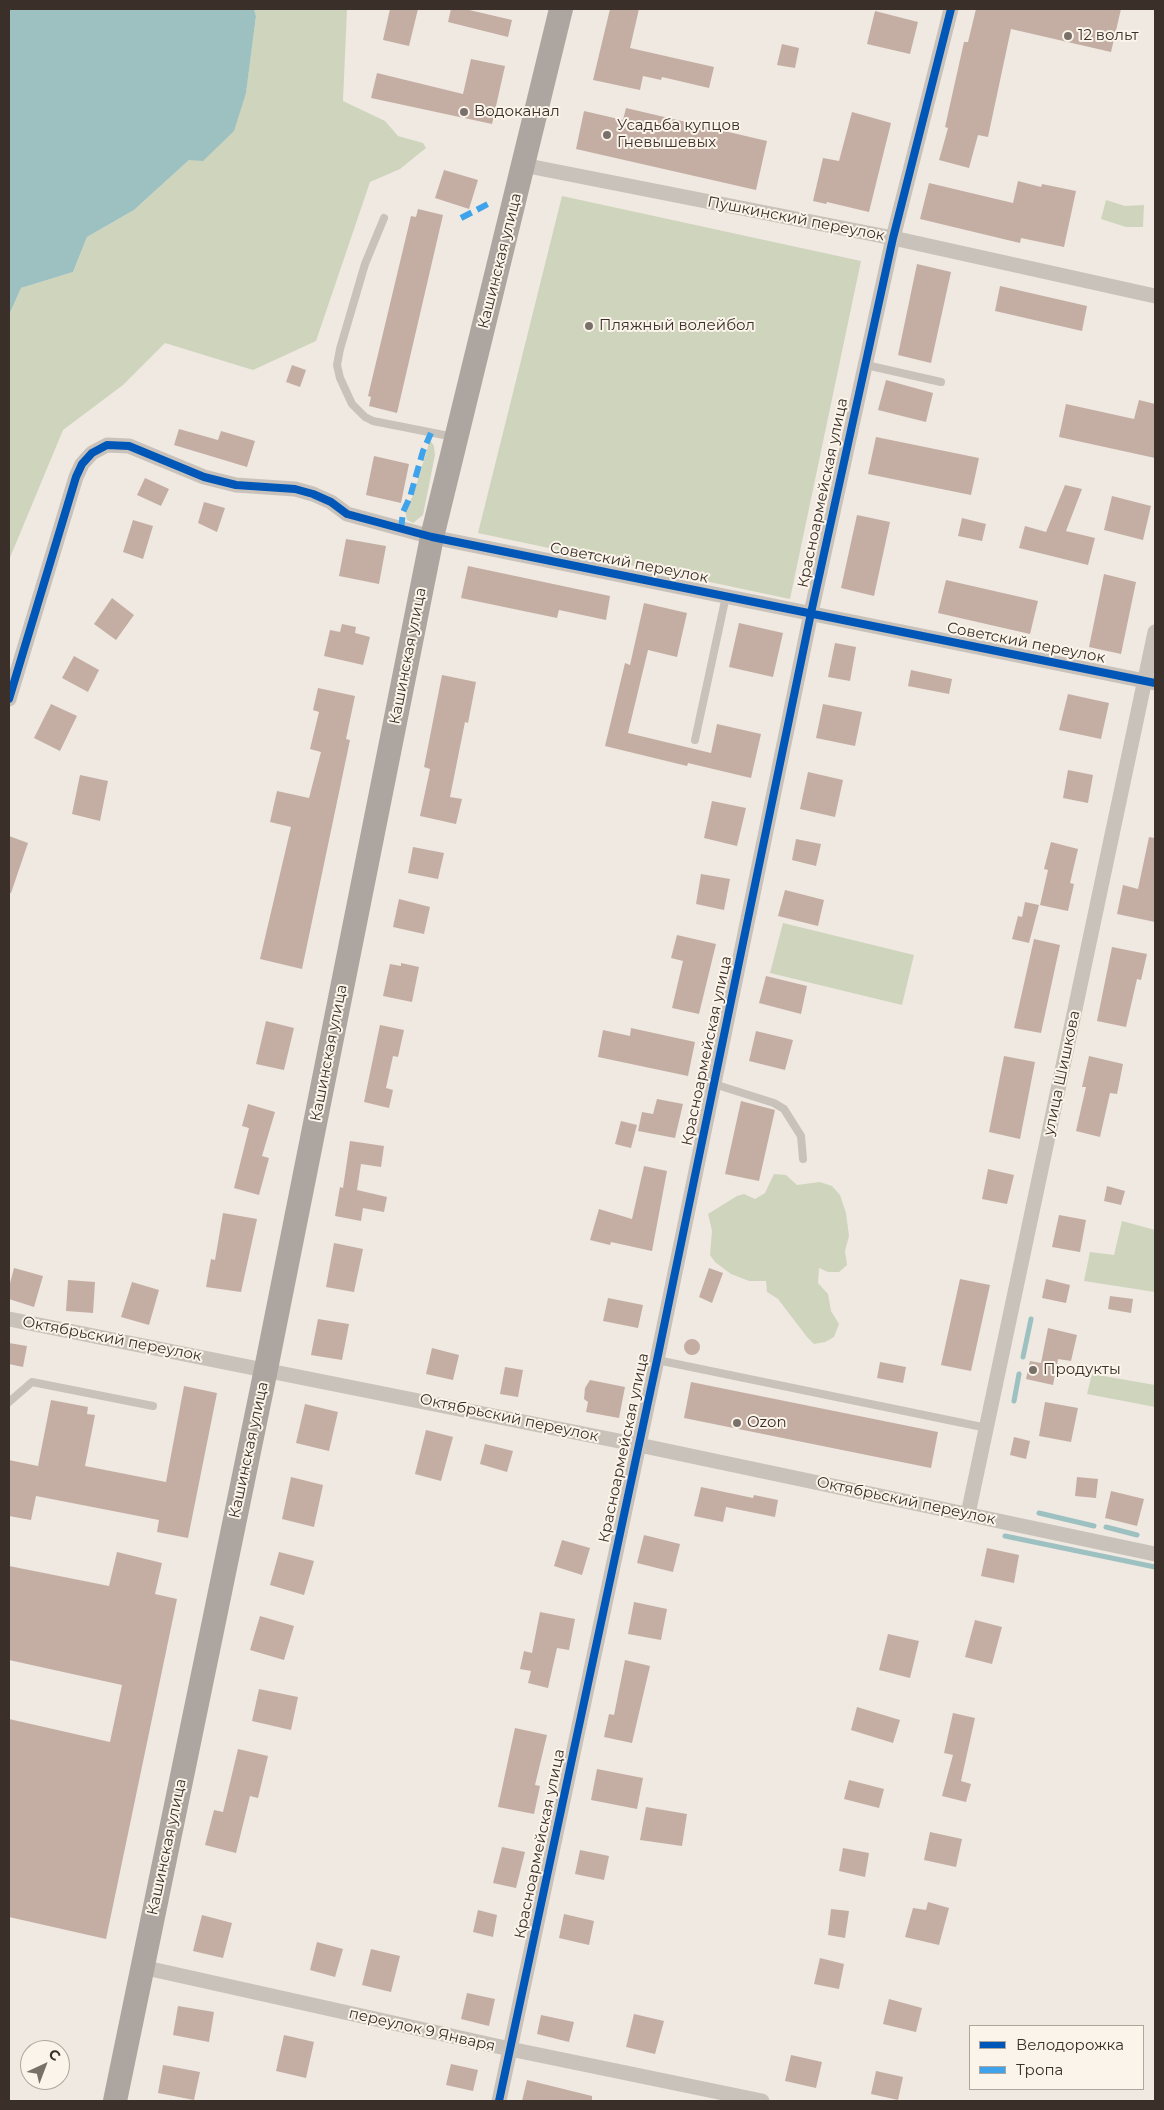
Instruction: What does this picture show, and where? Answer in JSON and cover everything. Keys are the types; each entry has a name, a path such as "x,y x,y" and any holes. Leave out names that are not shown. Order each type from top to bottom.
{"main road":[{"name":"Кашинская улица","path":"115,2101 266,1369 432,537 561,9"}],"street":[{"name":"Красноармейская улица","path":"499,2101 657,1360 811,614 893,238 951,9"},
{"name":"Пушкинский переулок","path":"523,165 893,238 1155,296"},
{"name":"Советский переулок","path":"9,699 76,477 82,464 92,453 107,445 129,446 204,477 236,485 295,490 314,494 332,502 347,514 432,537 1150,682"},
{"name":"улица Шишкова","path":"968,1514 1150,682 1155,632"},
{"name":"Октябрьский переулок","path":"9,1318 639,1445 1155,1554"},
{"name":"переулок 9 Января","path":"142,1967 510,2050 762,2101"}],"lane":[{"path":"384,218 365,264 340,349 337,365 340,378 352,404 364,417 373,421 456,438"},
{"path":"866,365 941,382"},
{"path":"695,740 726,596"},
{"path":"714,1084 774,1103 784,1109 801,1136 802,1160"},
{"path":"657,1360 987,1428"},
{"path":"9,1402 32,1382 153,1406"}],"green space":[{"path":"254,9 347,9 343,101 385,121 398,136 423,143 426,148 400,169 370,182 316,341 253,370 165,343 123,385 63,430 9,560 9,315 21,288 73,272 87,237 134,210 189,160 233,131 246,92 256,16"},
{"path":"562,196 861,261 790,599 478,533"},
{"path":"1106,200 1125,206 1144,205 1143,227 1126,227 1101,219"},
{"path":"430,440 434,446 435,455 423,515 413,523 407,520 405,509 413,496"},
{"path":"783,923 914,955 902,1005 770,973"},
{"path":"774,1174 786,1175 797,1185 820,1182 832,1186 840,1195 846,1213 849,1236 845,1251 847,1265 839,1272 828,1272 819,1268 818,1283 828,1294 831,1311 839,1324 834,1337 825,1342 814,1344 807,1337 778,1299 767,1292 766,1281 749,1281 731,1274 715,1262 710,1255 712,1231 708,1214 737,1196 744,1194 755,1199 765,1193"},
{"path":"1122,1221 1155,1230 1155,1292 1084,1281 1090,1252 1114,1255"},
{"path":"1092,1374 1155,1385 1155,1407 1087,1394"}],"water":[{"path":"9,9 254,9 256,16 246,93 234,131 203,161 189,160 134,210 87,237 73,272 21,288 9,315"}],"building":[{"path":"390,9 418,9 409,46 383,40"},
{"path":"451,9 465,9 512,20 508,37 448,22"},
{"path":"610,9 639,9 630,48 714,67 709,88 662,77 661,80 643,76 640,90 593,80"},
{"path":"976,9 1121,9 1111,52 1011,29 988,137 978,135 969,168 939,160 948,128 945,127 964,42 968,42"},
{"path":"875,11 918,22 910,54 867,44"},
{"path":"782,44 799,48 795,68 777,65"},
{"path":"471,59 505,66 492,124 371,98 377,73 463,94"},
{"path":"626,108 767,141 756,190 576,149 584,111 623,120"},
{"path":"852,112 891,123 869,212 827,202 826,204 813,201 823,158 839,161"},
{"path":"444,170 478,180 469,209 435,198"},
{"path":"1018,181 1041,187 1042,184 1076,191 1064,247 1021,238 1020,243 920,219 929,183 1013,203"},
{"path":"418,209 443,215 397,413 369,406 371,397 368,396 411,216 416,217"},
{"path":"917,264 951,272 931,363 898,355"},
{"path":"1000,286 1087,306 1082,331 995,311"},
{"path":"292,365 306,370 300,387 286,382"},
{"path":"886,380 933,393 926,422 878,410"},
{"path":"1139,400 1155,404 1155,458 1059,437 1066,404 1134,419"},
{"path":"179,429 218,440 221,431 255,441 247,467 174,445"},
{"path":"876,437 979,458 971,495 868,474"},
{"path":"374,456 409,464 401,503 366,495"},
{"path":"145,478 169,489 161,506 137,495"},
{"path":"1065,485 1082,489 1066,531 1095,538 1088,565 1019,548 1025,526 1046,532"},
{"path":"1112,496 1151,506 1143,540 1104,530"},
{"path":"204,502 225,508 217,532 198,523"},
{"path":"857,515 890,522 874,596 841,588"},
{"path":"962,518 986,524 982,541 958,536"},
{"path":"133,520 153,526 143,559 123,552"},
{"path":"346,539 386,546 379,584 339,576"},
{"path":"468,566 610,596 606,620 559,610 557,618 461,598"},
{"path":"1104,574 1136,582 1121,654 1089,647"},
{"path":"946,580 1038,601 1030,634 938,613"},
{"path":"112,598 134,615 116,640 94,624"},
{"path":"644,603 687,613 677,657 648,650 628,733 711,753 717,724 761,734 751,778 688,763 687,766 605,746 625,663 630,665"},
{"path":"739,623 783,633 773,677 729,667"},
{"path":"342,624 356,627 355,633 370,637 363,665 324,656 330,630 340,632"},
{"path":"835,643 856,647 850,681 828,677"},
{"path":"74,656 99,670 88,692 62,678"},
{"path":"911,670 952,679 949,694 908,686"},
{"path":"442,675 476,682 468,723 465,722 450,797 462,799 456,824 420,816 430,769 424,767"},
{"path":"318,688 355,696 346,739 350,740 302,969 260,959 291,827 270,822 277,791 309,798 321,752 310,749 319,712 313,710"},
{"path":"1068,694 1109,703 1101,739 1059,730"},
{"path":"51,704 77,716 60,751 34,738"},
{"path":"823,704 862,712 855,746 816,738"},
{"path":"1068,770 1093,775 1088,803 1063,798"},
{"path":"808,772 843,780 835,817 800,809"},
{"path":"80,775 108,781 100,821 72,814"},
{"path":"712,801 746,808 737,846 704,838"},
{"path":"9,836 28,843 11,893 9,893"},
{"path":"1149,837 1155,838 1155,922 1117,914 1123,885 1138,889"},
{"path":"796,839 821,844 816,866 792,860"},
{"path":"1051,842 1078,849 1070,883 1074,884 1068,911 1040,905 1048,870 1044,869"},
{"path":"413,847 444,853 438,879 408,873"},
{"path":"701,874 730,879 724,910 696,904"},
{"path":"785,890 824,900 818,926 778,916"},
{"path":"399,899 430,907 424,934 393,927"},
{"path":"1025,902 1039,905 1029,943 1012,939 1018,916 1022,917"},
{"path":"677,935 716,944 699,1014 672,1008 683,961 671,958"},
{"path":"1034,939 1060,945 1041,1033 1014,1028"},
{"path":"1112,947 1147,954 1141,980 1137,979 1126,1027 1097,1021"},
{"path":"401,963 419,967 412,1002 383,996 390,964 401,966"},
{"path":"766,976 807,986 801,1014 759,1003"},
{"path":"266,1021 294,1028 284,1070 256,1064"},
{"path":"380,1025 404,1030 398,1057 393,1056 386,1088 393,1090 389,1108 364,1102"},
{"path":"631,1028 695,1042 688,1076 598,1057 603,1030 630,1036"},
{"path":"756,1031 793,1040 785,1070 749,1061"},
{"path":"1004,1056 1035,1062 1020,1139 989,1132"},
{"path":"1089,1056 1123,1064 1117,1094 1110,1093 1100,1137 1076,1131 1086,1087 1082,1087"},
{"path":"657,1099 683,1104 675,1138 638,1131 642,1112 653,1114"},
{"path":"741,1101 775,1110 759,1181 725,1174"},
{"path":"248,1104 275,1112 262,1156 269,1158 259,1195 234,1188 249,1128 242,1126"},
{"path":"621,1121 637,1125 631,1148 615,1144"},
{"path":"350,1141 384,1146 381,1167 361,1164 357,1190 387,1197 384,1212 363,1208 361,1221 335,1216 340,1187 343,1188"},
{"path":"644,1166 667,1171 652,1251 611,1242 610,1245 590,1240 599,1209 632,1219"},
{"path":"988,1169 1014,1175 1007,1204 982,1199"},
{"path":"1107,1186 1125,1191 1121,1205 1104,1201"},
{"path":"223,1213 257,1219 241,1292 206,1287 211,1259 215,1260"},
{"path":"1059,1215 1086,1220 1080,1252 1052,1247"},
{"path":"334,1243 363,1249 354,1292 326,1287"},
{"path":"14,1268 43,1276 34,1307 9,1299 9,1287"},
{"path":"709,1268 723,1273 712,1303 699,1297"},
{"path":"960,1279 990,1285 971,1371 941,1365"},
{"path":"1046,1279 1070,1285 1066,1303 1042,1298"},
{"path":"68,1280 95,1282 93,1313 66,1311"},
{"path":"132,1282 159,1290 149,1325 121,1317"},
{"path":"1110,1296 1133,1299 1131,1313 1108,1309"},
{"path":"608,1298 643,1305 638,1328 603,1321"},
{"path":"318,1319 349,1324 342,1360 311,1355"},
{"path":"1048,1328 1077,1335 1071,1361 1058,1359 1053,1385 1026,1379 1030,1361 1041,1363"},
{"path":"692,1339 700,1347 692,1355 684,1347"},
{"path":"9,1343 27,1346 23,1367 9,1364"},
{"path":"432,1348 459,1355 453,1380 426,1374"},
{"path":"880,1362 906,1367 903,1383 877,1378"},
{"path":"505,1367 523,1370 518,1397 500,1394"},
{"path":"590,1380 625,1387 619,1418 586,1412 588,1402 584,1399 585,1388"},
{"path":"691,1382 938,1432 931,1468 684,1418"},
{"path":"184,1386 217,1393 188,1538 157,1532 159,1520 36,1496 31,1520 9,1516 9,1460 38,1466 51,1400 88,1407 87,1414 95,1415 85,1466 166,1482"},
{"path":"1045,1402 1078,1408 1071,1442 1039,1436"},
{"path":"305,1404 338,1412 329,1451 296,1443"},
{"path":"426,1430 453,1437 441,1481 415,1474"},
{"path":"1014,1437 1030,1441 1026,1459 1010,1455"},
{"path":"485,1444 513,1451 507,1472 480,1464"},
{"path":"291,1477 323,1485 314,1527 282,1519"},
{"path":"1077,1477 1098,1479 1096,1498 1075,1496"},
{"path":"701,1487 753,1498 754,1495 778,1500 775,1517 726,1507 723,1522 694,1516"},
{"path":"1111,1491 1144,1499 1137,1526 1105,1518"},
{"path":"644,1535 680,1544 673,1572 637,1563"},
{"path":"562,1540 590,1548 582,1575 554,1566"},
{"path":"987,1548 1019,1555 1014,1583 981,1576"},
{"path":"117,1552 162,1563 155,1594 177,1599 106,1939 9,1917 9,1719 110,1742 122,1685 9,1660 9,1566 109,1586"},
{"path":"279,1552 314,1561 304,1595 270,1585"},
{"path":"634,1602 667,1609 661,1640 628,1634"},
{"path":"540,1612 575,1619 569,1650 557,1648 548,1688 528,1683 531,1671 520,1669 524,1651 532,1653"},
{"path":"260,1616 294,1626 284,1660 250,1650"},
{"path":"975,1620 1002,1627 992,1664 965,1657"},
{"path":"888,1634 919,1641 910,1678 879,1670"},
{"path":"625,1660 650,1666 632,1743 604,1737 609,1714 614,1715"},
{"path":"259,1689 298,1697 291,1730 252,1721"},
{"path":"857,1707 900,1720 893,1743 851,1730"},
{"path":"953,1713 975,1718 961,1781 971,1784 966,1802 942,1796 953,1755 944,1753"},
{"path":"515,1728 547,1735 535,1785 540,1786 534,1814 498,1807"},
{"path":"238,1749 268,1756 258,1798 250,1796 236,1853 205,1845 214,1810 223,1812"},
{"path":"597,1769 643,1778 637,1809 591,1800"},
{"path":"849,1780 884,1789 879,1808 844,1799"},
{"path":"646,1807 687,1814 682,1846 640,1840"},
{"path":"930,1832 962,1839 956,1867 924,1860"},
{"path":"502,1847 525,1852 516,1888 493,1883"},
{"path":"843,1848 869,1853 865,1877 839,1871"},
{"path":"580,1850 609,1856 604,1880 575,1874"},
{"path":"928,1902 949,1908 939,1945 905,1937 913,1908 926,1910"},
{"path":"831,1909 849,1911 845,1938 828,1935"},
{"path":"478,1910 497,1915 493,1937 473,1932"},
{"path":"564,1914 594,1921 589,1945 559,1938"},
{"path":"202,1915 232,1923 223,1958 193,1951"},
{"path":"317,1942 343,1949 335,1977 310,1970"},
{"path":"371,1949 400,1956 391,1992 362,1985"},
{"path":"820,1958 844,1964 839,1989 814,1984"},
{"path":"467,1993 495,1999 489,2026 461,2019"},
{"path":"889,1999 922,2008 916,2032 883,2024"},
{"path":"178,2006 214,2012 209,2042 173,2035"},
{"path":"634,2014 664,2021 655,2054 626,2047"},
{"path":"541,2015 574,2022 569,2042 537,2034"},
{"path":"284,2035 314,2042 306,2078 276,2071"},
{"path":"791,2055 822,2062 816,2088 785,2081"},
{"path":"451,2064 478,2070 473,2091 446,2085"},
{"path":"163,2065 200,2072 194,2100 158,2093"},
{"path":"876,2071 903,2077 898,2100 871,2094"},
{"path":"527,2080 592,2096 592,2101 522,2101"}],"waterway":[{"path":"1023,1357 1031,1319"},
{"path":"1014,1401 1019,1374"},
{"path":"1039,1513 1094,1526"},
{"path":"1106,1527 1137,1535"},
{"path":"1005,1536 1155,1567"}],"marked path":[{"path":"461,218 488,204"},
{"path":"401,529 403,512 410,497 423,451 431,433"}],"cycle path":[{"path":"499,2101 657,1360 811,613 893,238 951,9"},
{"path":"9,699 76,477 82,464 92,453 107,445 129,446 204,477 236,485 295,489 313,494 331,502 347,514 432,537 1155,683"}],"place":[{"name":"12 вольт","path":"1068,36"},
{"name":"Водоканал","path":"464,112"},
{"name":"Усадьба купцов Гневышевых","path":"607,135"},
{"name":"Пляжный волейбол","path":"589,326"},
{"name":"Продукты","path":"1033,1370"},
{"name":"Ozon","path":"737,1423"}]}
